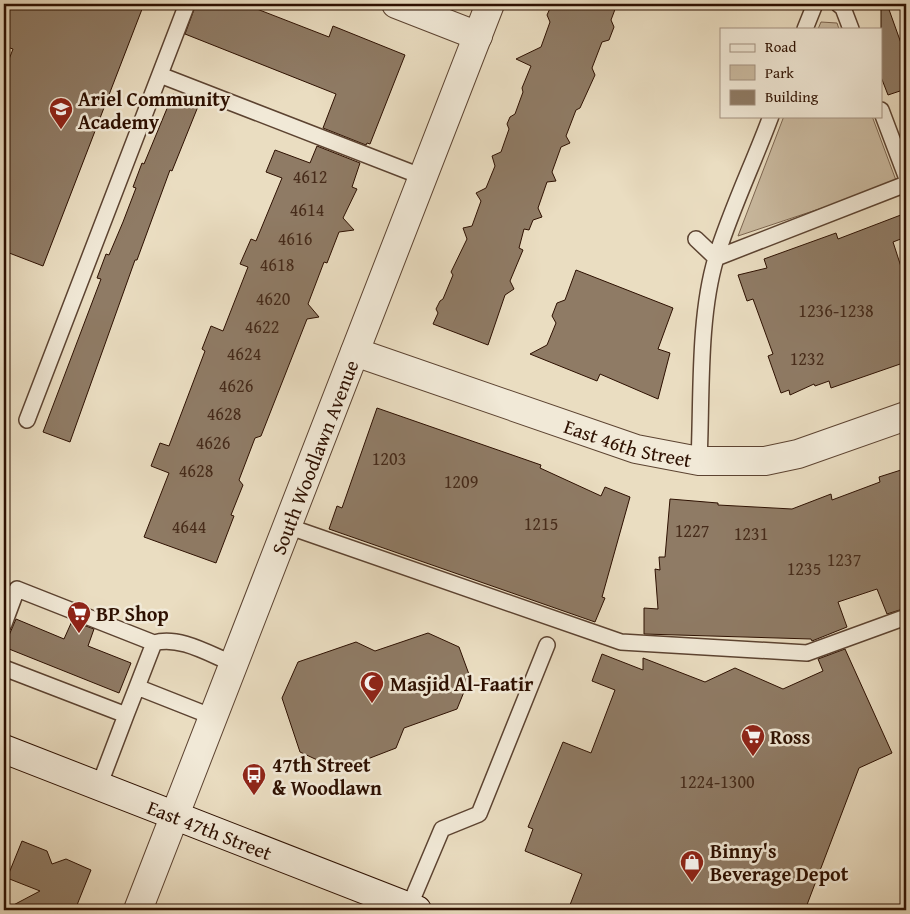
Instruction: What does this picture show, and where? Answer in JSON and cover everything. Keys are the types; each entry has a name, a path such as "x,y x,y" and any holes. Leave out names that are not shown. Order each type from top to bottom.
{"street":[{"path":"396,4 478,36"},
{"name":"South Woodlawn Avenue","path":"138,910 490,4"},
{"name":"East 46th Street","path":"355,352 636,449 699,461 765,461 798,454 906,416"},
{"name":"East 47th Street","path":"4,749 413,909"}],"lane":[{"path":"27,420 187,4"},
{"path":"806,28 815,4"},
{"path":"838,4 843,8 850,28"},
{"path":"160,75 423,177"},
{"path":"882,113 906,176"},
{"path":"699,461 705,323 716,258 770,118"},
{"path":"716,258 906,184"},
{"path":"696,239 716,258"},
{"path":"287,526 621,642 807,653 906,617"},
{"path":"4,624 17,589 154,643 164,640 175,641 234,664"},
{"path":"99,786 154,643"},
{"path":"413,909 442,829 479,814 547,646"},
{"path":"4,668 126,715"},
{"path":"137,687 213,717"}],"green space":[{"path":"821,22 837,23 839,28 818,28"},
{"path":"783,118 873,118 897,183 738,236"}],"building":[{"name":"Ariel Community Academy","path":"4,4 144,4 43,266 4,251 4,72 13,49 4,46"},
{"path":"196,4 244,4 329,37 333,26 405,55 370,144 367,143 366,145 323,128 336,94 185,34"},
{"path":"552,4 617,4 611,20 614,27 609,40 602,42 592,68 595,75 580,108 576,110 566,136 570,143 561,147 552,172 556,181 547,182 538,208 542,217 533,220 529,230 524,229 519,248 523,250 510,281 514,289 505,295 488,345 433,324 438,313 436,309 443,299 453,275 451,272 467,239 463,228 472,226 481,201 476,193 486,188 495,166 492,156 501,152 509,129 507,124 510,117 515,114 523,92 522,88 531,66 516,59 541,47 550,22 547,15"},
{"path":"881,4 887,4 906,57 906,89 888,95 882,80"},
{"path":"173,94 199,104 172,171 170,170 137,260 135,260 70,442 43,432 101,279 97,278 106,254 109,255 123,222 136,188 133,187 142,163 144,164"},
{"path":"317,146 360,163 352,187 357,189 343,218 354,230 339,232 327,263 324,262 308,304 319,317 307,319 261,436 255,438 239,480 243,485 231,515 234,516 216,563 144,537 169,473 151,466 160,443 169,446 205,351 202,349 211,326 223,331 248,267 240,264 251,239 256,241 282,178 266,172 275,150 310,163"},
{"path":"906,213 906,237 893,242 906,282 906,362 831,388 829,381 815,386 814,384 790,395 789,390 781,393 768,356 773,354 753,299 747,301 738,275 767,268 764,259 836,233 838,239"},
{"path":"576,270 673,308 658,349 670,353 658,399 600,374 597,381 530,354 547,345 556,323 552,316 557,303 565,300"},
{"path":"377,408 541,465 540,468 601,496 605,487 630,497 602,597 605,598 595,622 329,529 337,506 342,508"},
{"path":"901,470 906,486 906,608 887,614 877,589 838,602 847,627 812,641 811,639 644,634 644,608 658,609 655,569 660,570 659,557 665,557 670,499 718,503 718,505 792,509 831,494 832,500 880,482 879,477"},
{"path":"16,619 64,639 72,621 94,629 88,646 131,663 119,693 4,647"},
{"name":"Masjid Al-Faatir","path":"428,633 459,647 470,677 457,709 404,728 396,748 339,770 300,752 282,698 298,662 356,642 375,651"},
{"path":"845,649 892,753 859,768 805,910 568,910 582,874 525,851 533,829 528,827 563,742 591,753 615,690 592,681 602,654 643,670 643,658 705,682 735,668 783,689 823,671 818,659"},
{"path":"22,841 47,851 52,864 66,859 91,870 75,910 4,910 40,891 7,878"}],"place":[{"name":"Ariel Community Academy","path":"61,130"},
{"name":"BP Shop","path":"79,634"},
{"name":"Masjid Al-Faatir","path":"372,704"},
{"name":"Ross","path":"753,757"},
{"name":"47th Street & Woodlawn","path":"254,796"},
{"name":"Binny's Beverage Depot","path":"692,883"}]}
